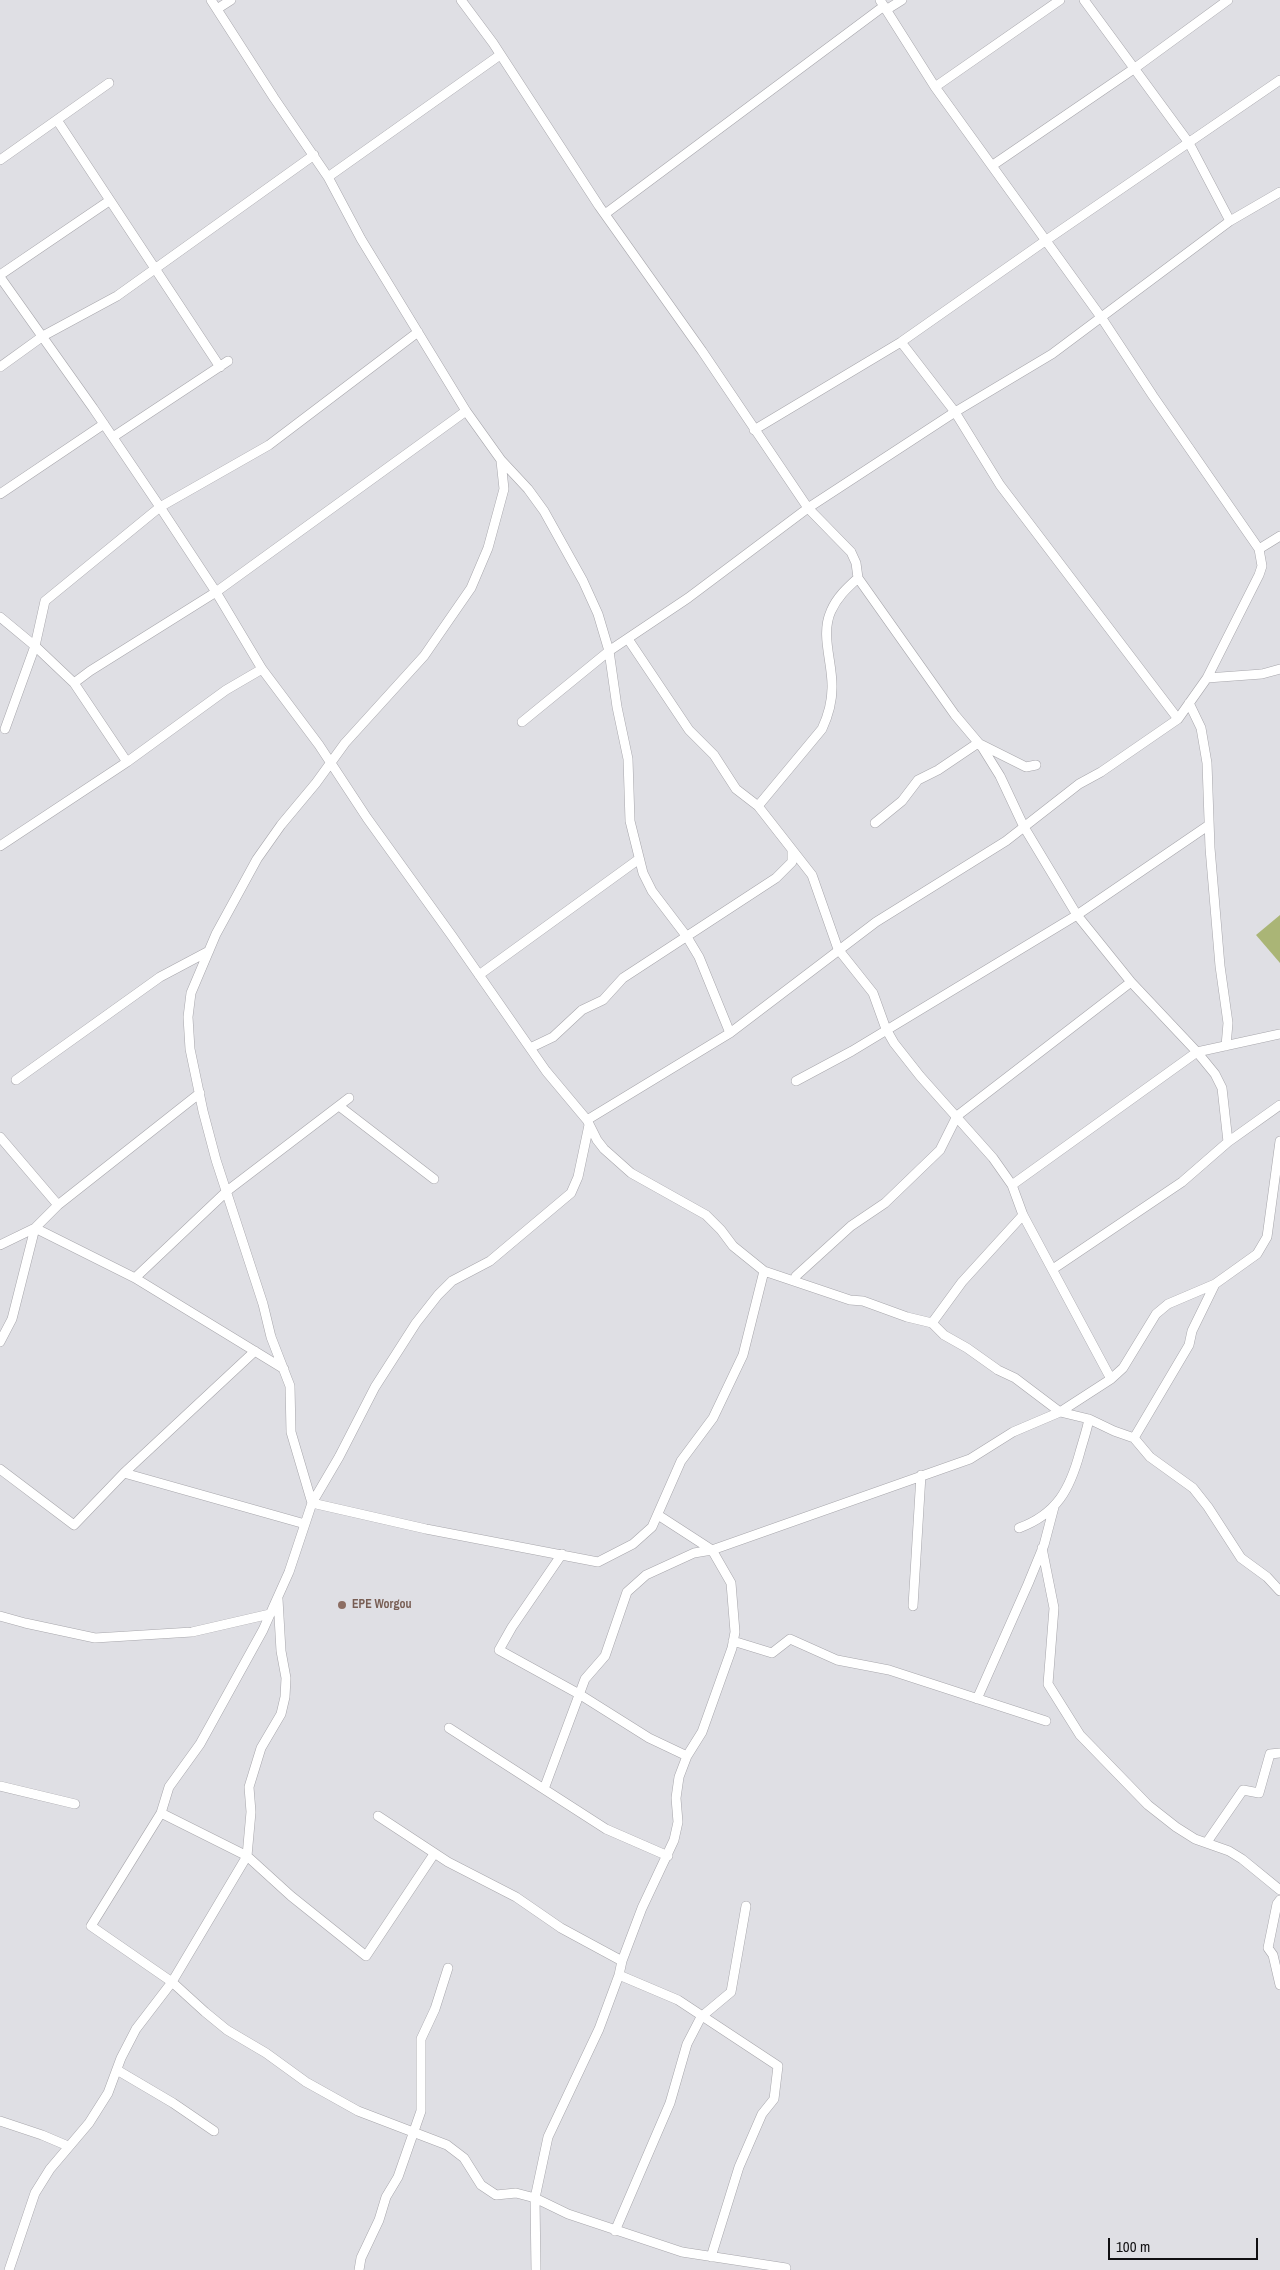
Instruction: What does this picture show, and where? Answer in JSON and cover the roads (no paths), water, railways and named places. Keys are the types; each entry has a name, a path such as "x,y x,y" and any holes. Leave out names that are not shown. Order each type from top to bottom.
{"street":[{"path":"211,0 328,177 360,239 466,411 501,460 528,489 563,544 583,581 598,614 610,652 628,759 630,821 639,859 652,891 687,937 699,957 730,1033"},
{"path":"217,9 231,0"},
{"path":"460,0 493,43 605,214 702,351 808,508 837,535 851,552 856,563 858,578 1000,776 1024,827 1077,915 1131,982 1197,1052 1215,1074 1222,1088 1228,1142"},
{"path":"605,214 883,5 902,0"},
{"path":"935,86 1060,0"},
{"path":"1084,0 1189,143 1230,221"},
{"path":"992,165 1134,68 1228,0"},
{"path":"786,2268 682,2252 568,2214 535,2198 516,2193 496,2195 481,2185 464,2158 447,2145 358,2111 306,2082 266,2053 227,2030 172,1982 91,1926 161,1813 169,1787 200,1744 278,1597 289,1572 312,1502 339,1457 375,1387 428,1306 452,1282 490,1261 571,1193 578,1177 588,1123 730,1033 788,990 838,949 906,902 1006,841 1078,784 1101,772 1178,720 1207,678 1259,575 1262,566 1259,549 1101,317 935,86 883,5"},
{"path":"328,177 500,55"},
{"path":"754,430 902,342 1045,241 1280,80"},
{"path":"0,160 109,83"},
{"path":"57,120 154,270 220,367"},
{"path":"0,367 42,336 117,296 314,155"},
{"path":"522,722 610,652 688,598 808,508 955,412 1052,354 1230,221 1280,192"},
{"path":"109,201 0,276 160,507 216,592 262,669 530,1048 561,1091 588,1123 597,1140 616,1161 654,1187 706,1215 722,1230 733,1246 764,1271 850,1300 863,1301 907,1317 932,1322 944,1335 967,1348 998,1370 1015,1378 1060,1412 1089,1419 1134,1438 1150,1457 1193,1488 1241,1558 1267,1577 1280,1591"},
{"path":"5,729 35,646 45,601 160,507 269,445 418,332"},
{"path":"902,342 955,412 1000,485 1178,720"},
{"path":"113,438 228,361"},
{"path":"74,683 216,592 466,411"},
{"path":"0,494 104,424"},
{"path":"312,1502 291,1432 290,1386 271,1337 263,1304 211,1143 190,1049 188,1017 191,993 209,951 257,859 281,825 346,743 424,656 471,588 488,548 504,489 501,460"},
{"path":"1259,549 1280,536"},
{"path":"758,806 825,723 831,703 832,687 827,626 830,613 843,592 858,578"},
{"path":"0,616 74,683 127,762"},
{"path":"628,639 689,730 714,756 736,789 758,806 812,875 838,949 873,993 886,1030 920,1076 993,1158 1012,1186 1023,1215 1111,1379"},
{"path":"0,846 127,762 226,690 262,669"},
{"path":"1207,678 1262,674 1280,669"},
{"path":"1189,703 1201,728 1207,763 1209,825 1220,966 1228,1023 1226,1046"},
{"path":"978,743 1026,767 1036,765"},
{"path":"875,823 902,801 918,780 938,770 978,743"},
{"path":"796,1080 852,1051 1077,915 1209,825"},
{"path":"530,1048 553,1037 582,1010 602,1000 623,978 776,878 792,862 792,851"},
{"path":"479,975 639,859"},
{"path":"16,1080 160,977 209,951"},
{"path":"794,1281 796,1276 852,1226 885,1203 940,1150 957,1116 1131,982"},
{"path":"1012,1186 1197,1052 1280,1034"},
{"path":"0,1245 35,1228 58,1205 200,1093"},
{"path":"135,1278 227,1191 349,1098"},
{"path":"1053,1269 1182,1182 1228,1142 1280,1105"},
{"path":"339,1106 434,1179"},
{"path":"0,1137 58,1205"},
{"path":"544,1789 585,1679 605,1656 628,1592 646,1575 694,1553 712,1550 970,1459 1007,1434 1060,1412 1111,1379 1123,1368 1156,1314 1168,1304 1215,1284 1257,1254 1267,1237 1280,1141"},
{"path":"932,1322 962,1282 1023,1215"},
{"path":"35,1228 135,1278 284,1369"},
{"path":"0,1342 12,1318 35,1228"},
{"path":"312,1502 426,1530 598,1562 633,1544 652,1527 681,1461 713,1418 743,1355 764,1271"},
{"path":"1134,1438 1189,1345 1192,1331 1215,1284"},
{"path":"0,1469 74,1525 124,1474 255,1351"},
{"path":"1019,1528 1054,1507 1062,1498 1076,1469 1089,1419"},
{"path":"124,1474 304,1524"},
{"path":"913,1606 921,1475"},
{"path":"977,1699 993,1667 1042,1548 1054,1507"},
{"path":"536,2270 535,2198 548,2136 600,2029 622,1961 642,1908 668,1856 678,1822 676,1798 679,1776 687,1756 702,1732 735,1632 731,1583 712,1550 658,1515"},
{"path":"1042,1548 1054,1608 1048,1684 1088,1746 1148,1805 1176,1828 1195,1838 1229,1850 1280,1890"},
{"path":"562,1554 499,1650 578,1694 649,1738 687,1756"},
{"path":"9,2270 35,2193 50,2169 94,2116 108,2093 136,2029 172,1982 247,1856 251,1812 249,1787 261,1748 281,1714 286,1697 286,1678 280,1652 278,1597"},
{"path":"0,1616 95,1638 192,1632 270,1614"},
{"path":"733,1641 772,1653 790,1639 837,1660 889,1670 1046,1721"},
{"path":"448,1728 606,1829 668,1856"},
{"path":"1208,1842 1243,1790 1259,1793 1270,1754 1280,1753"},
{"path":"0,1786 75,1804"},
{"path":"161,1813 247,1856 291,1896 366,1956 434,1854"},
{"path":"378,1816 434,1854 484,1882 516,1897 561,1928 622,1961"},
{"path":"1280,1900 1277,1904 1268,1948 1273,1955 1280,1985"},
{"path":"615,2231 670,2104 688,2044 701,2017 731,1992 746,1906"},
{"path":"359,2270 365,2246 379,2220 386,2197 398,2177 421,2111 421,2039 435,2009 448,1968"},
{"path":"619,1975 678,2000 701,2017 778,2066 774,2099 762,2114 739,2167 711,2257"},
{"path":"117,2070 173,2103 214,2132"},
{"path":"0,2121 68,2146"}],"place":[{"name":"EPE Worgou","path":"342,1605"}]}
